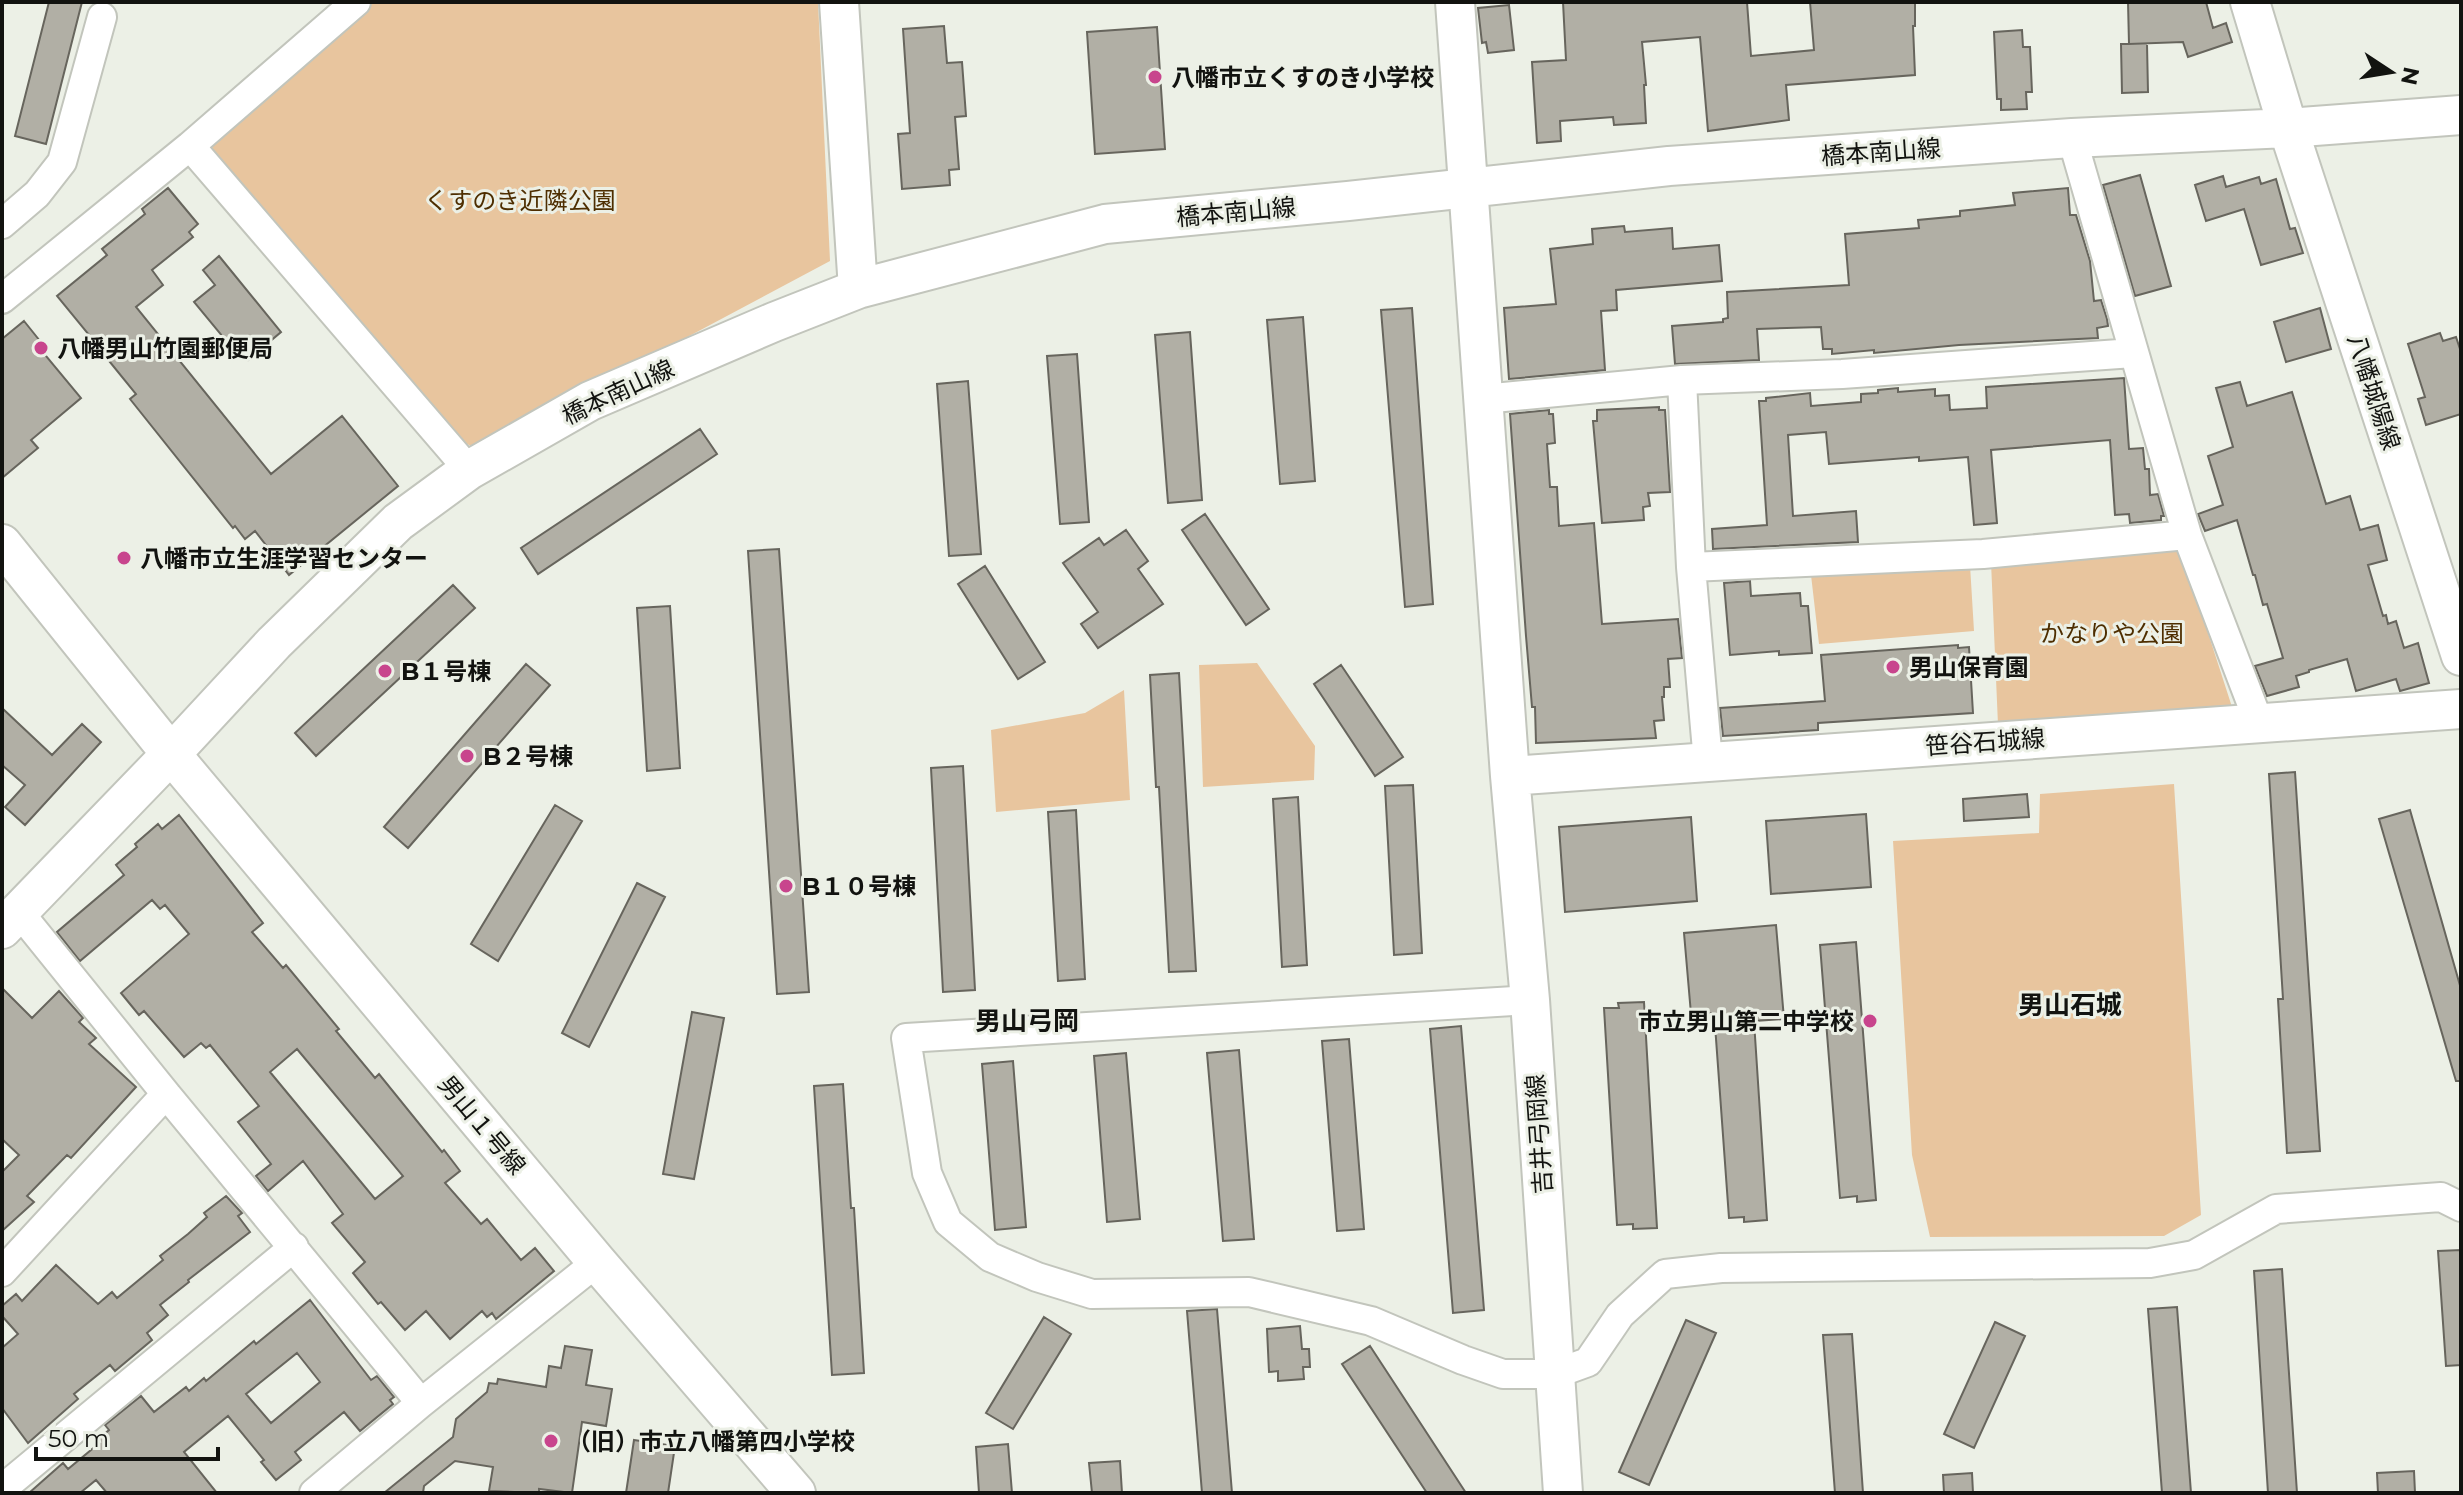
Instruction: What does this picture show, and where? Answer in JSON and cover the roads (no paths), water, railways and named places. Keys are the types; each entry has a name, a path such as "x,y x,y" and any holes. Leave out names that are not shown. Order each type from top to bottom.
{"street":[{"path":"2,299 190,146 356,2"},
{"path":"839,2 858,289"},
{"name":"吉井弓岡線","path":"1455,2 1510,776 1530,1000 1563,1493"},
{"name":"八幡城陽線","path":"2250,2 2288,128 2461,656"},
{"path":"2,224 37,194 62,162 102,17"},
{"name":"橋本南山線","path":"11,920 274,643 398,522 469,470 590,401 858,289 1105,224 1669,166 2461,115"},
{"path":"2072,138 2187,535 2259,723"},
{"path":"190,146 469,470"},
{"path":"1483,399 1682,380 1842,374 2133,353"},
{"path":"1682,380 1691,567 1708,762"},
{"path":"1691,567 1983,554 2187,535"},
{"name":"男山１号線","path":"2,544 171,754 597,1262 796,1493"},
{"name":"笹谷石城線","path":"1510,776 2461,709"},
{"path":"11,920 166,1094 421,1403"},
{"path":"1530,1000 906,1038 927,1173 948,1222 990,1257 1037,1277 1092,1294 1249,1292 1371,1321 1503,1374 1555,1374 1588,1362 1620,1315 1665,1274 1721,1268 2150,1263 2194,1255 2276,1209 2441,1197 2461,1207"},
{"path":"2,1272 166,1094"},
{"path":"2,1489 294,1247"},
{"path":"314,1493 597,1262"}],"place":[{"name":"八幡市立くすのき小学校","path":"1155,77"},
{"name":"八幡男山竹園郵便局","path":"41,348"},
{"name":"八幡市立生涯学習センター","path":"124,558"},
{"name":"男山保育園","path":"1893,667"},
{"name":"B１号棟","path":"385,671"},
{"name":"B２号棟","path":"467,756"},
{"name":"B１０号棟","path":"786,886"},
{"name":"市立男山第二中学校","path":"1870,1021"},
{"name":"（旧）市立八幡第四小学校","path":"551,1441"}],"district":[{"name":"男山石城","path":"2070,1005"},
{"name":"男山弓岡","path":"1027,1021"}],"park label":[{"name":"くすのき近隣公園","path":"520,200"},
{"name":"かなりや公園","path":"2112,633"}]}
